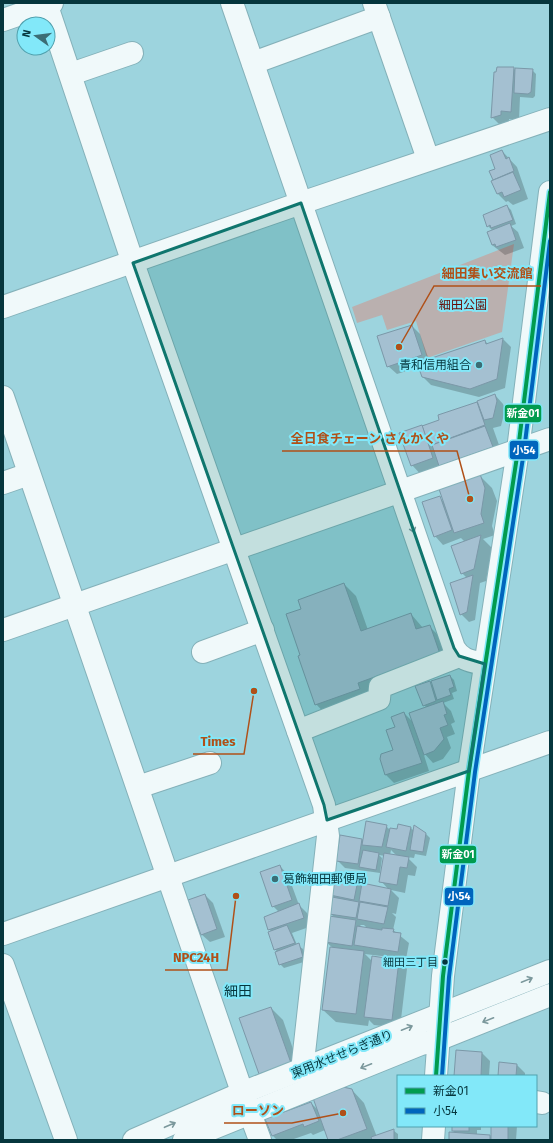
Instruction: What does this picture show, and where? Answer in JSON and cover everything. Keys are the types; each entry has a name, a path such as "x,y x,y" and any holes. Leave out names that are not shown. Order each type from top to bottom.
{"street":[{"path":"232,3 454,648 459,656 469,661 486,664"},
{"path":"3,20 48,4 133,263 324,805 328,836 302,1071"},
{"path":"253,62 376,10 428,159"},
{"path":"71,74 132,53"},
{"path":"3,307 428,159 550,119"},
{"path":"436,1075 439,1015 469,771 518,450 550,192"},
{"path":"3,397 260,1140"},
{"path":"3,630 399,490 550,439"},
{"path":"3,483 29,474"},
{"path":"203,652 263,630"},
{"path":"298,731 379,699 380,687 459,656"},
{"path":"3,934 550,742"},
{"path":"138,787 210,763"},
{"path":"3,965 66,1140"},
{"name":"東用水せせらぎ通り","path":"134,1140 246,1103 302,1071 550,971"},
{"path":"184,1140 246,1103 421,1044 437,1040 550,995"}],"highlighted area":[{"path":"301,203 454,648 459,656 485,664 469,771 327,820 324,805 133,263"}],"green space":[{"name":"細田公園","path":"514,244 502,332 427,358 416,321 387,330 382,315 357,323 352,307"}],"building":[{"path":"497,67 514,67 511,112 501,111 501,115 491,118 494,72 496,72"},
{"path":"515,68 533,69 531,92 528,94 514,93"},
{"path":"502,150 506,159 509,157 514,171 493,180 489,171 495,169 490,155"},
{"path":"513,172 521,190 504,197 502,192 497,194 491,181"},
{"path":"507,205 513,220 491,228 490,225 487,227 483,215"},
{"path":"510,223 516,240 496,247 495,244 492,245 487,232"},
{"path":"412,325 422,355 387,367 377,336"},
{"path":"503,338 497,379 470,389 422,377 417,363 485,340 486,344"},
{"path":"495,394 497,401 493,418 484,420 477,401"},
{"path":"477,402 485,425 429,446 422,426 439,420 438,415"},
{"path":"422,425 433,458 411,466 399,433"},
{"path":"485,426 493,447 439,466 432,445"},
{"path":"480,474 485,488 481,514 484,523 454,533 439,489"},
{"path":"440,496 452,530 434,537 422,502"},
{"path":"481,535 474,569 461,574 451,546"},
{"path":"473,575 467,612 460,615 450,583"},
{"path":"344,583 361,631 411,613 416,629 430,625 439,651 438,654 358,683 360,689 315,705 298,656 300,655 286,614 301,609 298,600"},
{"path":"450,675 454,687 449,689 451,695 437,700 431,681"},
{"path":"430,681 436,701 423,706 415,686"},
{"path":"443,701 447,714 444,715 448,725 440,728 444,739 434,751 424,755 409,713"},
{"path":"404,712 422,763 385,775 380,759 381,754 393,750 386,730 395,727 391,717"},
{"path":"366,821 387,825 382,847 362,845"},
{"path":"398,824 411,827 406,851 386,847 390,828 397,829"},
{"path":"414,825 426,833 423,852 410,850"},
{"path":"340,835 362,839 358,864 336,861"},
{"path":"363,850 379,853 376,870 359,867"},
{"path":"384,853 409,857 407,868 400,867 397,885 379,882"},
{"path":"280,865 292,900 272,907 260,872"},
{"path":"334,875 358,880 354,900 330,895"},
{"path":"362,883 391,889 388,906 359,901"},
{"path":"205,894 217,929 201,935 188,900"},
{"path":"332,897 359,902 356,918 329,914"},
{"path":"360,902 388,907 384,924 357,919"},
{"path":"299,903 304,918 268,930 264,917"},
{"path":"329,916 356,920 352,946 325,942"},
{"path":"287,925 295,943 274,950 268,932"},
{"path":"357,926 382,930 382,928 394,929 393,932 401,933 398,952 354,945"},
{"path":"299,943 303,957 279,965 275,952"},
{"path":"330,947 364,951 356,1014 322,1010"},
{"path":"372,956 399,960 392,1020 364,1017"},
{"path":"271,1007 291,1063 259,1074 239,1018"},
{"path":"456,1050 482,1052 481,1075 454,1075"},
{"path":"499,1062 517,1064 516,1075 498,1075"},
{"path":"343,1087 352,1089 367,1129 337,1140 328,1140 313,1098"},
{"path":"311,1102 319,1121 304,1127 303,1124 272,1136 265,1119"},
{"path":"452,1127 469,1127 469,1131 452,1131"},
{"path":"491,1127 508,1127 508,1140 491,1140"},
{"path":"394,1129 394,1140 372,1140 371,1137"},
{"path":"449,1132 490,1135 490,1140 449,1140"}],"transit line":[{"name":"新金01","path":"436,1075 443,976 469,771 518,450 550,192"},
{"name":"小54","path":"442,1075 449,977 475,772 524,451 550,241"}],"place":[{"name":"細田集い交流館","path":"399,347"},
{"name":"青和信用組合","path":"479,365"},
{"name":"全日食チェーン さんかくや","path":"470,499"},
{"name":"Times","path":"254,691"},
{"name":"葛飾細田郵便局","path":"275,879"},
{"name":"NPC24H","path":"236,896"},
{"name":"細田三丁目","path":"445,962"},
{"name":"ローソン","path":"343,1113"}],"district":[{"name":"細田","path":"238,991"}]}
